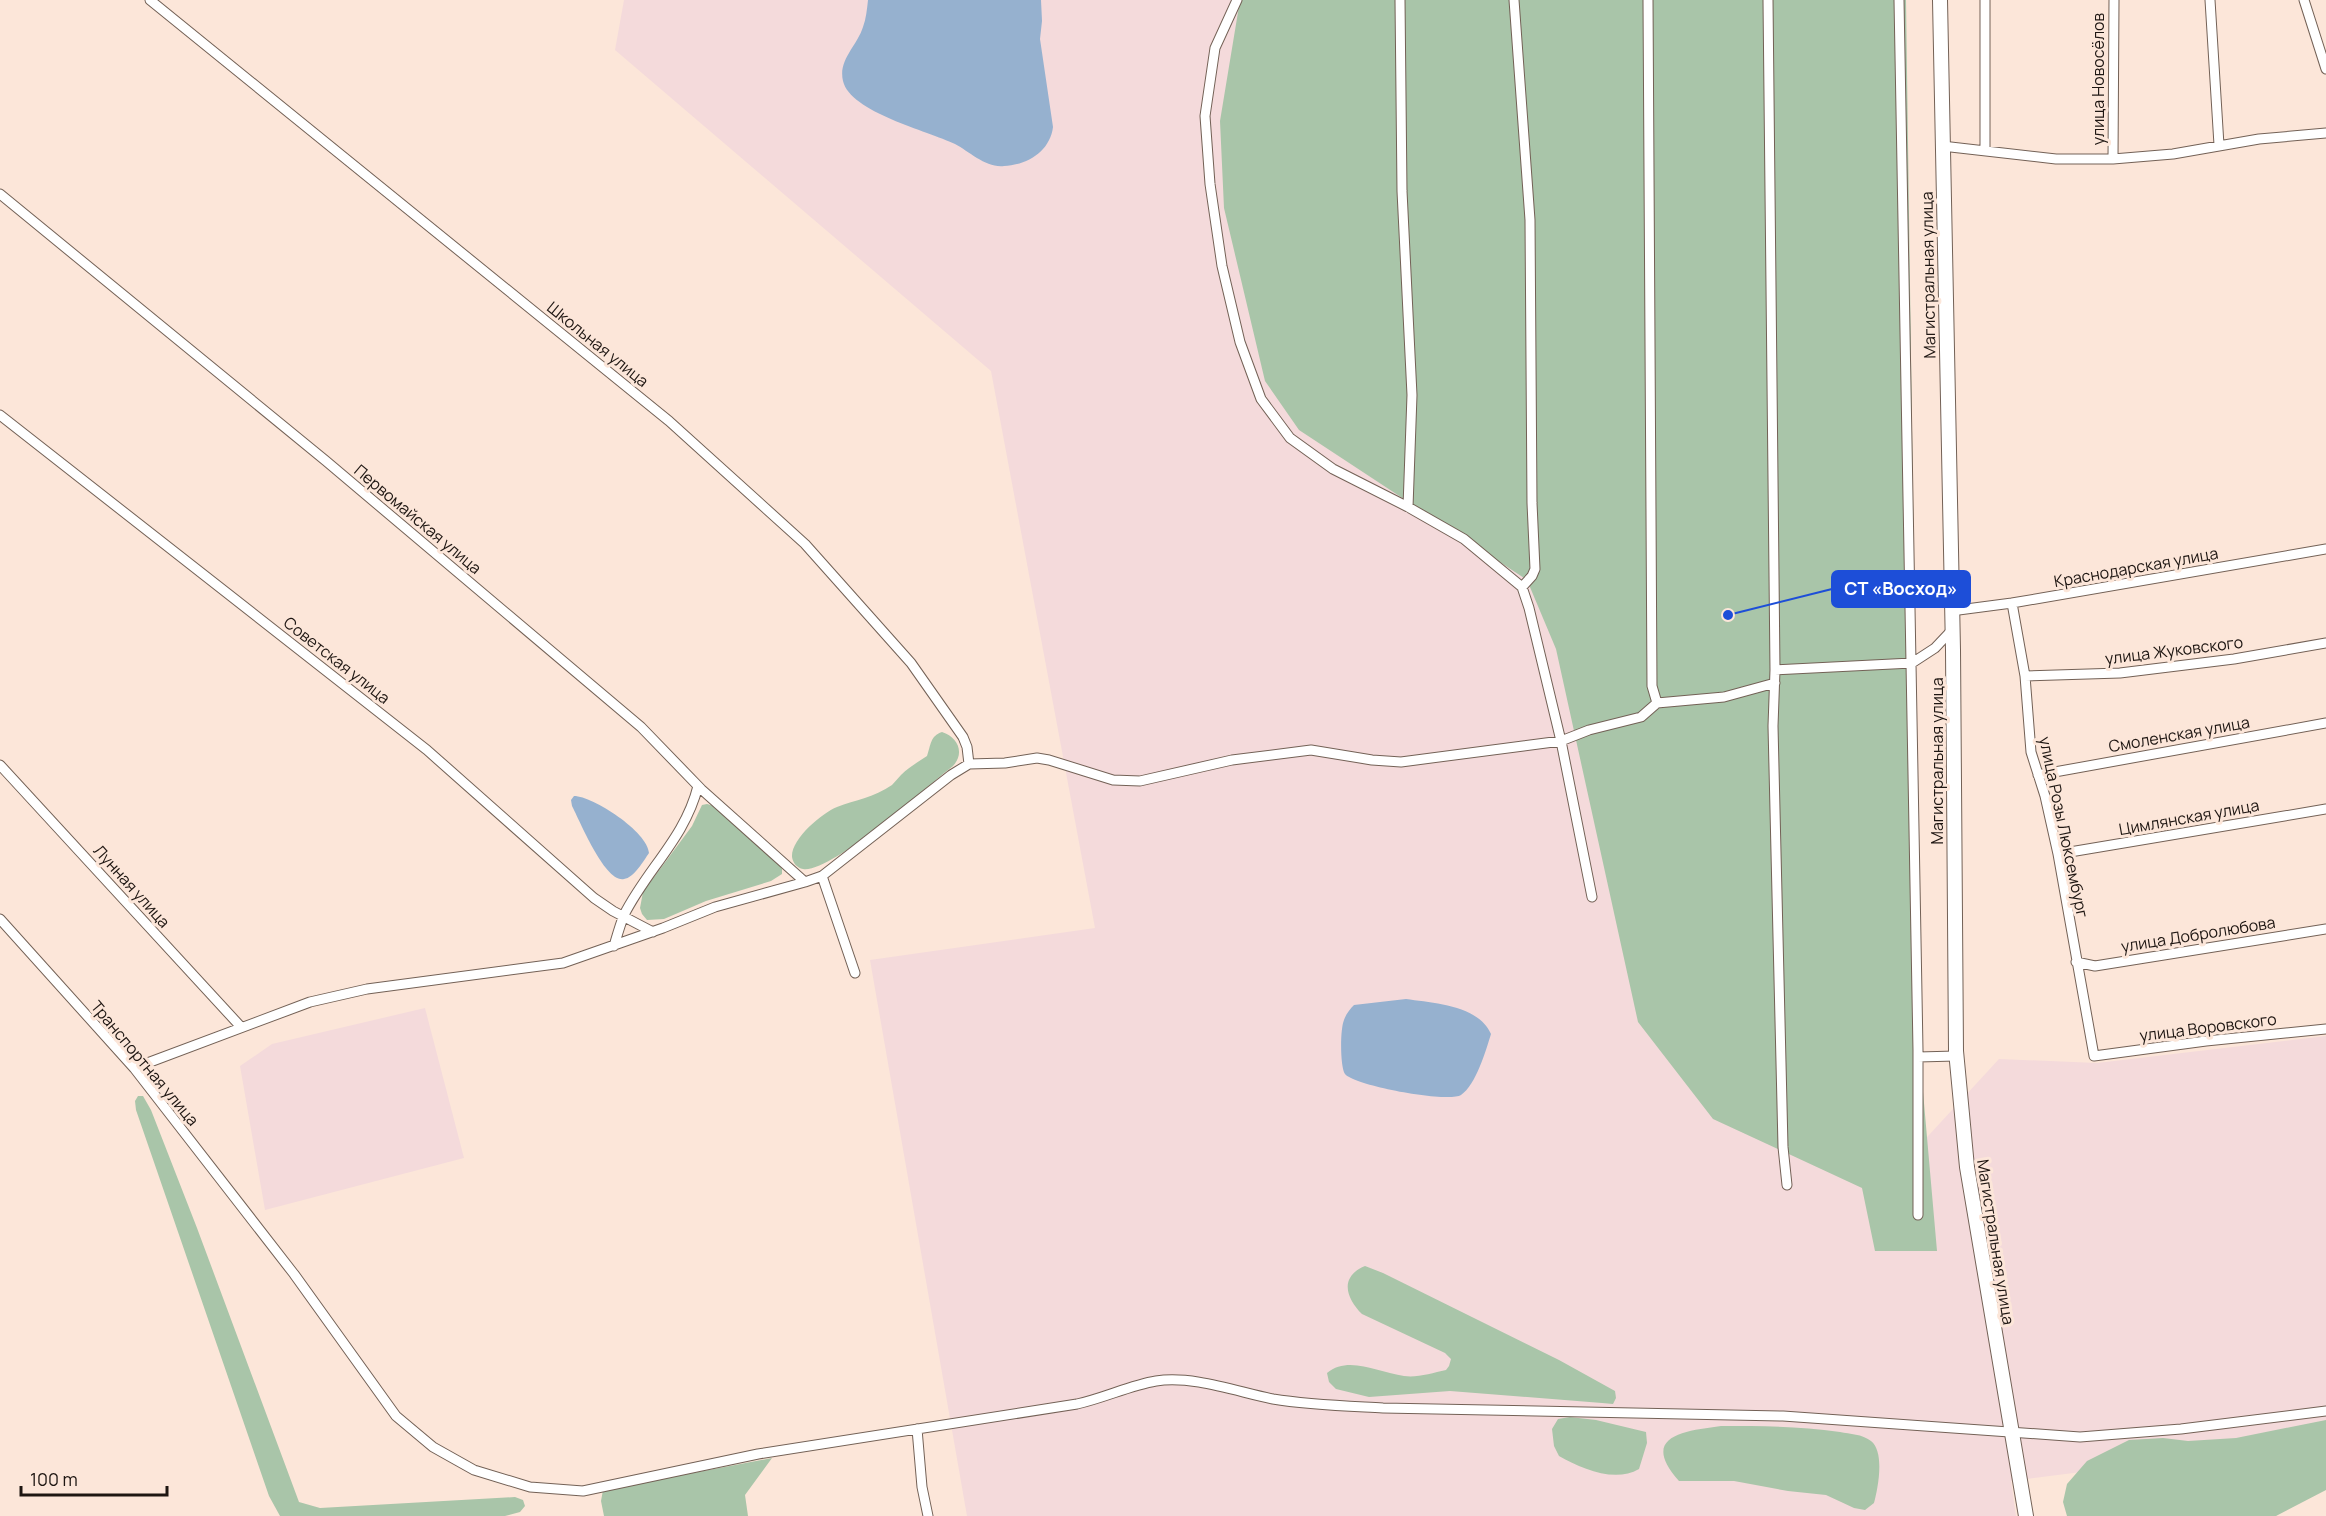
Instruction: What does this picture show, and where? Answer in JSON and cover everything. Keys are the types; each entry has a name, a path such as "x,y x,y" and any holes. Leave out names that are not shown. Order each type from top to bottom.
{"main road":[{"name":"Магистральная улица","path":"1940,0 1952,630 1956,1056 1967,1167 2026,1516"}],"street":[{"name":"Школьная улица","path":"150,0 669,421 805,544 911,663 963,737 969,764"},
{"path":"1237,0 1215,48 1205,116 1210,184 1222,266 1240,342 1261,399 1290,438 1333,469 1408,507 1464,539 1522,587 1561,741 1592,897"},
{"path":"1400,0 1402,190 1412,395 1408,507"},
{"path":"1514,0 1530,220 1532,348 1532,503 1535,569 1522,587"},
{"path":"1648,0 1652,686 1658,702"},
{"path":"1768,0 1775,670 1773,726 1783,1147 1787,1185"},
{"path":"1899,0 1912,663 1918,1215"},
{"path":"1985,0 1985,150"},
{"name":"улица Новосёлов","path":"2113,159 2114,0"},
{"path":"2211,0 2219,145"},
{"path":"2304,0 2326,69"},
{"path":"1942,146 2056,159 2113,159 2173,154 2259,139 2326,133"},
{"name":"Первомайская улица","path":"0,194 326,461 632,720 698,786 805,882"},
{"name":"Советская улица","path":"0,415 427,750 594,898 652,932"},
{"name":"Краснодарская улица","path":"1951,612 2326,549"},
{"name":"улица Розы Люксембург","path":"2012,603 2025,676 2031,752 2058,854 2094,1056"},
{"path":"1775,670 1912,663 1935,648 1952,630"},
{"name":"улица Жуковского","path":"2025,676 2120,673 2234,659 2326,643"},
{"path":"134,1068 310,1002 367,989 563,963 715,908 822,876 969,764 1005,763 1037,758 1113,780 1140,781 1232,760 1302,751 1332,752 1372,760 1401,762 1561,741 1589,730 1641,717 1658,702 1724,697 1775,683"},
{"name":"Смоленская улица","path":"2038,774 2326,723"},
{"name":"Лунная улица","path":"0,765 241,1027"},
{"path":"614,946 624,916 683,827 691,811 698,786"},
{"name":"Цимлянская улица","path":"2058,854 2326,809"},
{"path":"822,876 855,973"},
{"name":"Транспортная улица","path":"0,919 134,1068 294,1274 396,1416 433,1447 474,1470 530,1487 583,1491 758,1454 1077,1404 1101,1399 1157,1381 1199,1383 1275,1399 1383,1408 1784,1416 2080,1437 2181,1429 2326,1411"},
{"name":"улица Добролюбова","path":"2076,962 2095,966 2326,929"},
{"name":"улица Воровского","path":"2094,1056 2206,1041 2326,1029"},
{"path":"1918,1057 1956,1056"},
{"path":"917,1429 922,1487 928,1516"}],"shaded area":[{"path":"624,0 1271,0 1565,578 1882,1186 1999,1059 2097,1063 2326,1036 2326,1441 2011,1481 2016,1516 967,1516 870,960 1095,928 991,371 615,50"},
{"path":"425,1008 464,1158 265,1210 240,1066 272,1044"}],"green space":[{"path":"1240,0 1906,0 1921,1069 1937,1251 1875,1251 1862,1188 1713,1119 1638,1022 1556,649 1527,580 1299,430 1265,381 1224,208 1220,121"},
{"path":"942,732 948,734 958,746 959,756 953,766 856,844 835,858 816,867 803,869 796,865 792,857 793,850 796,842 808,828 837,807 872,795 892,785 907,770 927,756 933,738"},
{"path":"702,805 714,806 779,863 782,874 771,881 706,901 664,919 647,920 640,908 643,892 692,826"},
{"path":"138,1096 143,1096 151,1110 299,1502 320,1508 515,1497 523,1500 525,1506 520,1512 505,1516 280,1516 269,1496 136,1110 135,1101"},
{"path":"1365,1266 1559,1360 1615,1391 1616,1398 1613,1404 1450,1391 1369,1397 1336,1389 1329,1382 1327,1373 1345,1365 1414,1376 1446,1370 1451,1359 1445,1353 1362,1314 1356,1308 1349,1295 1348,1282 1351,1276"},
{"path":"1570,1417 1596,1420 1646,1432 1647,1443 1639,1469 1620,1475 1599,1473 1559,1456 1554,1446 1552,1429 1558,1419"},
{"path":"2326,1420 2326,1490 2276,1516 2067,1516 2063,1502 2067,1484 2087,1461 2129,1440 2163,1438 2188,1441 2236,1438"},
{"path":"1721,1426 1810,1429 1852,1434 1871,1441 1878,1453 1879,1461 1874,1503 1865,1510 1854,1508 1826,1495 1734,1481 1679,1481 1668,1466 1663,1454 1665,1445 1681,1434"},
{"path":"772,1458 745,1495 748,1516 604,1516 601,1501 603,1490"}],"water":[{"path":"868,0 1041,0 1040,39 1053,127 1043,150 1021,163 1004,166 991,165 955,144 891,119 860,102 849,92 843,81 842,73 843,66 863,27"},
{"path":"574,796 606,808 640,835 649,853 631,876 624,879 617,878 601,862 572,806 571,800"},
{"path":"1406,999 1442,1004 1466,1011 1485,1024 1491,1034 1476,1076 1461,1095 1439,1097 1402,1092 1352,1079 1345,1074 1341,1056 1342,1031 1344,1020 1354,1005"}],"place":[{"name":"СТ «Восход»","path":"1728,615"}]}
